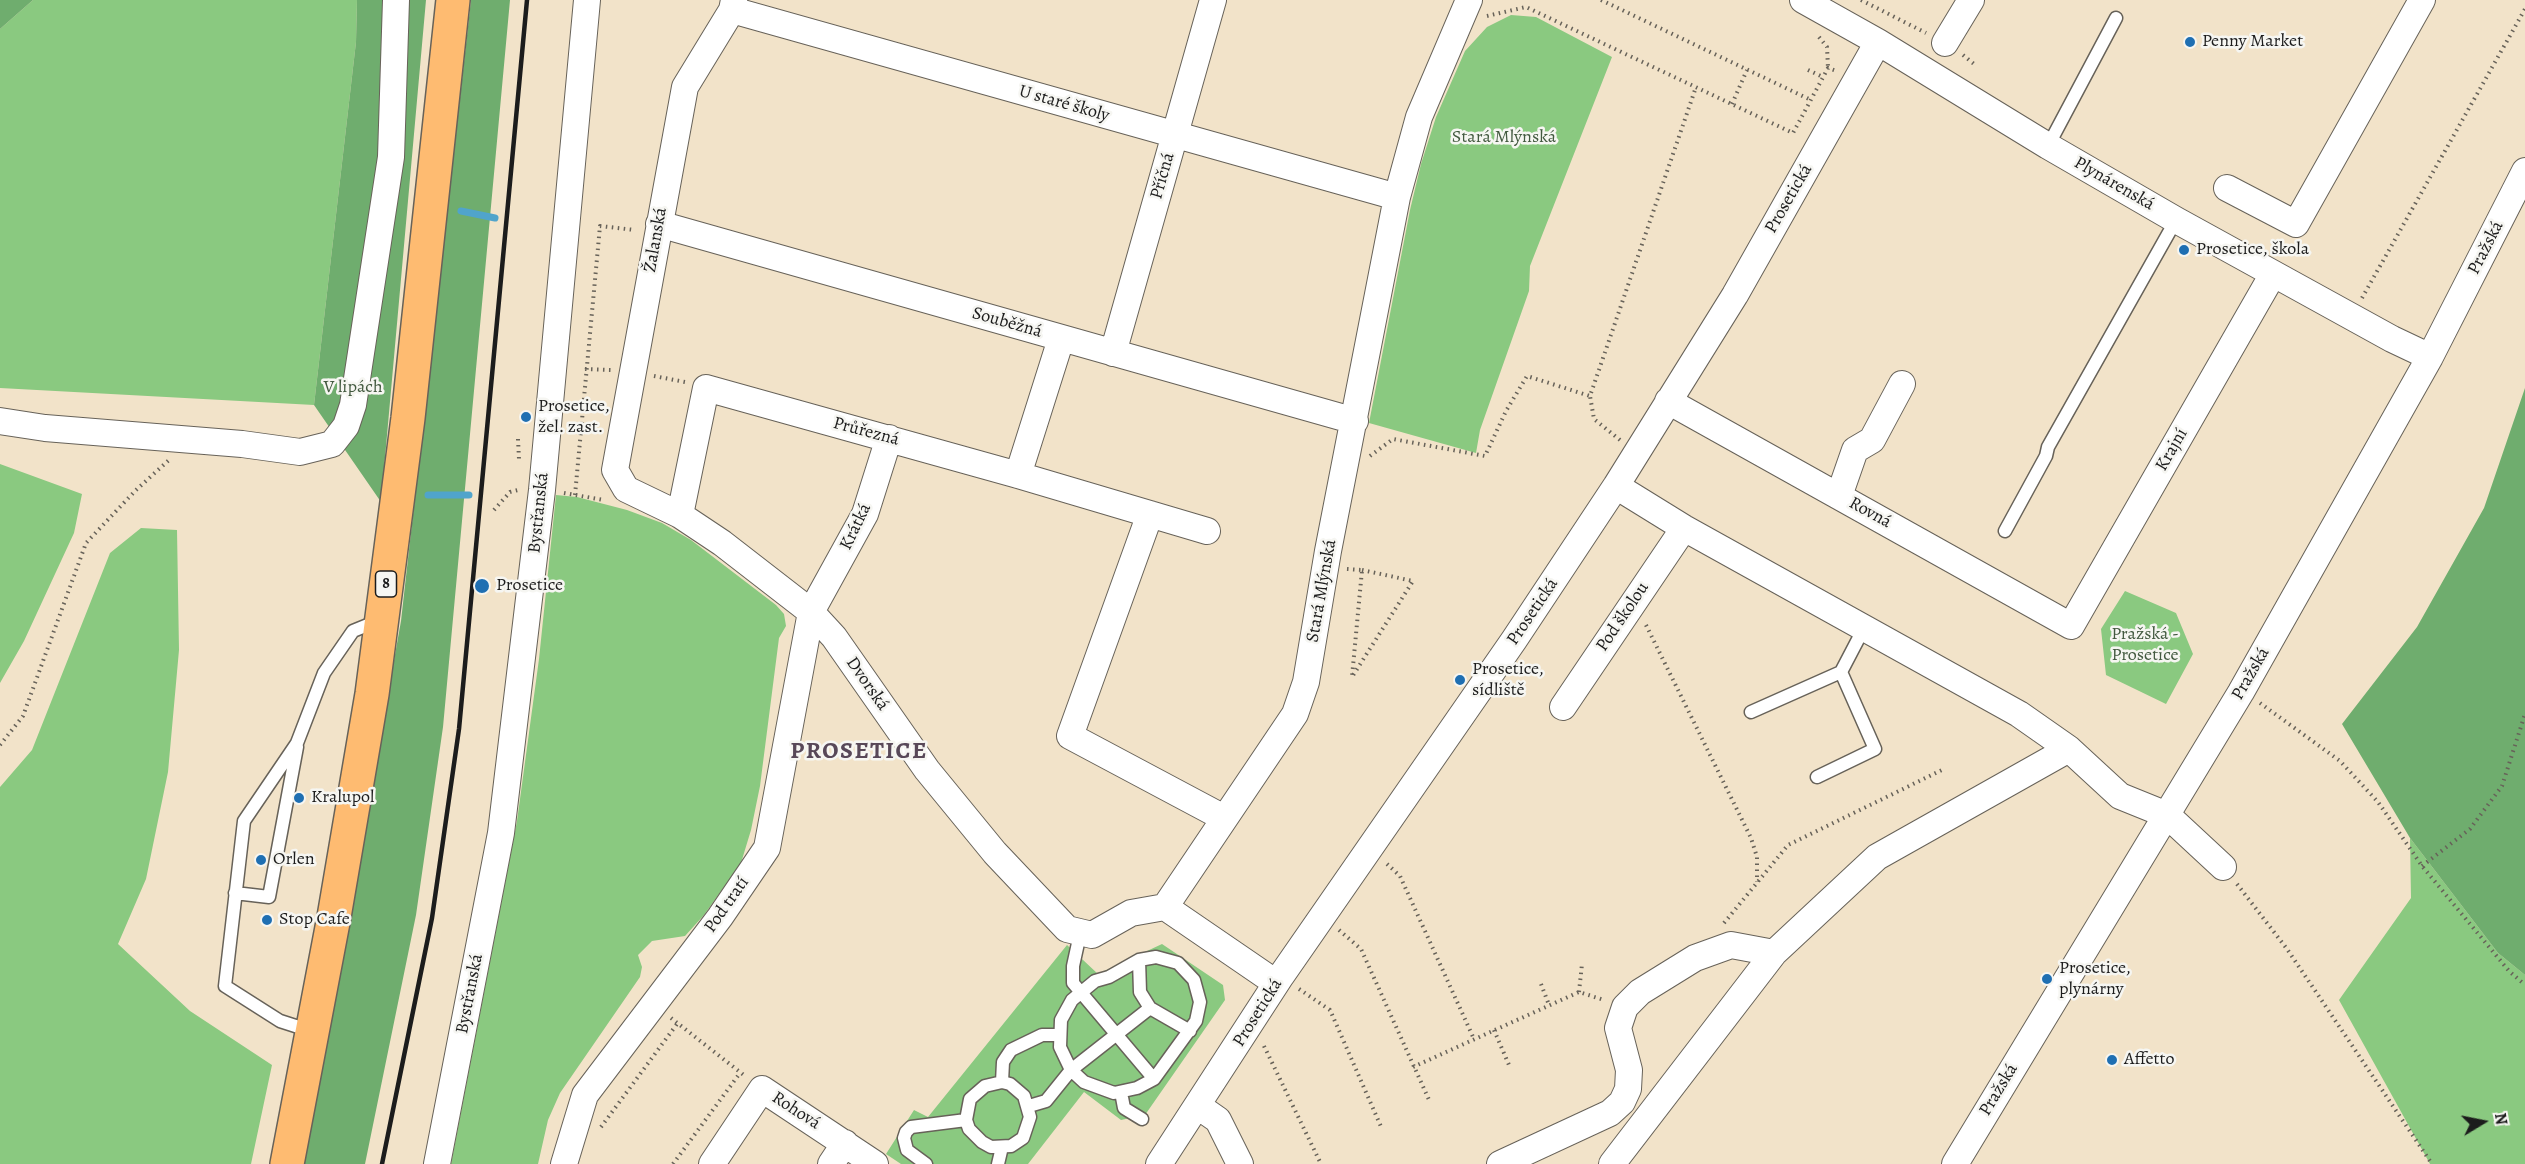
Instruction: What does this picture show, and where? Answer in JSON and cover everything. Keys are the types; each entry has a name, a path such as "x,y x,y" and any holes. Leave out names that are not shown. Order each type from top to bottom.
{"main road":[{"name":"8","path":"287,1164 314,1032 372,694 410,406 453,0"}],"street":[{"path":"0,422 300,452 332,444 346,426 352,405 391,157 396,0"},
{"name":"Bystřanská","path":"437,1164 501,833 542,490 587,0"},
{"name":"Příčná","path":"1113,353 1213,0"},
{"name":"Plynárenská","path":"1803,0 1878,42 2048,146 2176,220 2352,317 2430,357"},
{"path":"1946,43 1971,0"},
{"path":"2227,188 2296,224 2422,0"},
{"name":"Stará Mlýnská","path":"1165,907 1295,714 1306,682 1328,551 1397,197 1419,117 1467,4"},
{"name":"U staré školy","path":"733,5 1174,135 1397,197"},
{"name":"Žalanská","path":"617,495 615,470 685,87 733,5"},
{"name":"Prosetická","path":"1160,1164 1253,1022 1278,979 1514,640 1616,486 1735,295 1878,42"},
{"name":"Pražská","path":"1955,1164 2241,692 2430,357 2525,171"},
{"name":"Souběžná","path":"658,228 1355,420"},
{"name":"Krajní","path":"2071,626 2273,274"},
{"path":"1018,475 1061,339"},
{"path":"1839,496 1855,450 1872,440 1902,384"},
{"name":"Průřezná","path":"680,515 705,388 889,438 1207,531"},
{"name":"Rovná","path":"1668,401 2071,626"},
{"name":"Krátká","path":"811,612 865,514 889,438"},
{"path":"1616,486 1684,528 2019,714 2069,749 2120,796 2168,815 2223,867"},
{"name":"Dvorská","path":"617,495 680,515 722,543 811,612 834,637 927,771 995,854 1067,929 1080,934"},
{"path":"1150,514 1070,736 1224,818"},
{"name":"Pod školou","path":"1563,707 1684,528"},
{"name":"Pod tratí","path":"564,1164 585,1095 720,917 767,848 811,612"},
{"path":"1612,1164 1774,953 1877,857 2069,749"},
{"path":"1080,934 1092,935 1131,913 1165,907 1278,979"},
{"path":"1500,1164 1610,1113 1622,1102 1628,1089 1629,1070 1618,1028 1625,1007 1640,992 1695,958 1731,945 1774,953"},
{"name":"Rohová","path":"712,1164 762,1089 875,1164"},
{"path":"1198,1106 1218,1120 1240,1164"},
{"path":"831,1164 845,1143"}],"lane":[{"path":"2048,146 2116,18"},
{"path":"2005,531 2046,456 2048,447 2176,220"},
{"path":"235,893 269,897 297,743 324,673 353,631 381,619"},
{"path":"1751,712 1841,672 1864,628"},
{"path":"1817,777 1875,749 1841,672"},
{"path":"297,743 244,821 225,986 280,1022 314,1032"},
{"path":"1080,934 1073,983 1154,1079"},
{"path":"1156,957 1168,959 1190,973 1199,990 1200,1002 1196,1021 1154,1079 1137,1088 1114,1093 1084,1082 1071,1070 1060,1047 1061,1020 1080,991 1139,960 1156,957"},
{"path":"1139,960 1140,992 1150,1008 1190,1031"},
{"path":"1029,1106 1046,1101 1071,1070 1150,1008"},
{"path":"1002,1082 1003,1062 1011,1050 1042,1035 1059,1035"},
{"path":"1002,1082 1018,1089 1029,1106 1029,1124 1023,1138 1011,1146 991,1147 982,1142 973,1135 966,1120 970,1099 977,1091 1002,1082"},
{"path":"1121,1092 1124,1108 1142,1119"},
{"path":"926,1164 907,1150 904,1144 906,1132 911,1127 966,1120"},
{"path":"998,1164 1002,1147"}],"path":[{"path":"1601,0 1811,100"},
{"path":"1861,0 1946,43"},
{"path":"1467,4 1484,16 1526,8 1793,133 1828,68 1857,79"},
{"path":"2352,317 2525,9"},
{"path":"1732,104 1747,70"},
{"path":"1808,70 1823,77"},
{"path":"1638,450 1594,419 1590,396 1696,87"},
{"path":"575,495 600,226 658,228"},
{"path":"1347,460 1363,462 1393,439 1485,456 1506,411 1527,376 1590,396"},
{"path":"0,745 23,717 86,543 136,490 192,440"},
{"path":"494,510 510,492 522,489 575,495 617,495"},
{"path":"1362,570 1413,581 1376,639 1352,677 1362,570"},
{"path":"1634,600 1751,838 1757,857 1758,882"},
{"path":"2241,692 2266,706 2298,733 2340,761 2379,802 2422,866 2510,971 2525,985"},
{"path":"2422,866 2470,829 2502,786 2525,714"},
{"path":"1723,924 1788,845 1944,769"},
{"path":"1368,848 1400,876 1474,1039"},
{"path":"2223,867 2287,949 2432,1164"},
{"path":"1322,916 1361,949 1430,1102"},
{"path":"1579,992 1582,964"},
{"path":"1278,979 1330,1010 1382,1129"},
{"path":"1541,984 1550,1005"},
{"path":"1413,1066 1579,992 1625,1007"},
{"path":"653,1003 762,1089"},
{"path":"1253,1022 1321,1164"},
{"path":"600,1129 677,1024"},
{"path":"1494,1030 1509,1065"},
{"path":"673,1164 740,1072"}],"green space":[{"path":"0,0 33,0 0,29"},
{"path":"33,0 357,0 356,42 314,405 0,388 0,29"},
{"name":"V lipách","path":"357,0 426,0 381,502 314,405 356,42"},
{"path":"471,0 510,0 443,727 416,915 365,1164 300,1164 331,1015 401,621"},
{"name":"Stará Mlýnská","path":"1511,15 1536,17 1612,57 1530,266 1529,291 1480,430 1476,453 1369,423 1410,210 1436,117 1465,51 1487,27"},
{"path":"2525,388 2525,975 2498,953 2410,838 2342,724 2417,627 2484,508"},
{"path":"0,464 82,494 74,533 24,641 0,683"},
{"path":"556,495 577,497 627,510 662,523 691,540 776,605 784,614 786,626 779,638 760,786 751,830 741,863 704,915 685,936 652,941 638,955 642,967 640,977 560,1093 548,1120 538,1164 451,1164 517,821 539,659"},
{"path":"141,528 177,530 179,650 168,772 146,879 118,944 190,1011 272,1065 251,1164 0,1164 0,787 32,750 110,553"},
{"name":"Pražská - Prosetice","path":"2125,591 2176,613 2193,654 2166,704 2106,675 2101,629"},
{"path":"2410,838 2498,953 2525,975 2525,1164 2430,1164 2339,1000 2411,898"},
{"path":"1162,944 1223,985 1225,1000 1145,1115 1121,1120 1084,1092 1028,1164 901,1164 886,1154 914,1110 928,1117 1067,945 1098,974"}],"waterway":[{"path":"461,211 495,218"},
{"path":"428,495 469,495"}],"railway":[{"path":"382,1164 432,918 459,729 527,0"}],"place":[{"name":"Penny Market","path":"2190,42"},
{"name":"Prosetice, škola","path":"2184,250"},
{"name":"Prosetice, žel. zast.","path":"526,417"},
{"name":"Prosetice","path":"482,586"},
{"name":"Prosetice, sídliště","path":"1460,680"},
{"name":"Kralupol","path":"299,798"},
{"name":"Orlen","path":"261,860"},
{"name":"Stop Cafe","path":"267,920"},
{"name":"Prosetice, plynárny","path":"2047,979"},
{"name":"Affetto","path":"2112,1060"}],"district":[{"name":"PROSETICE","path":"859,752"}]}
